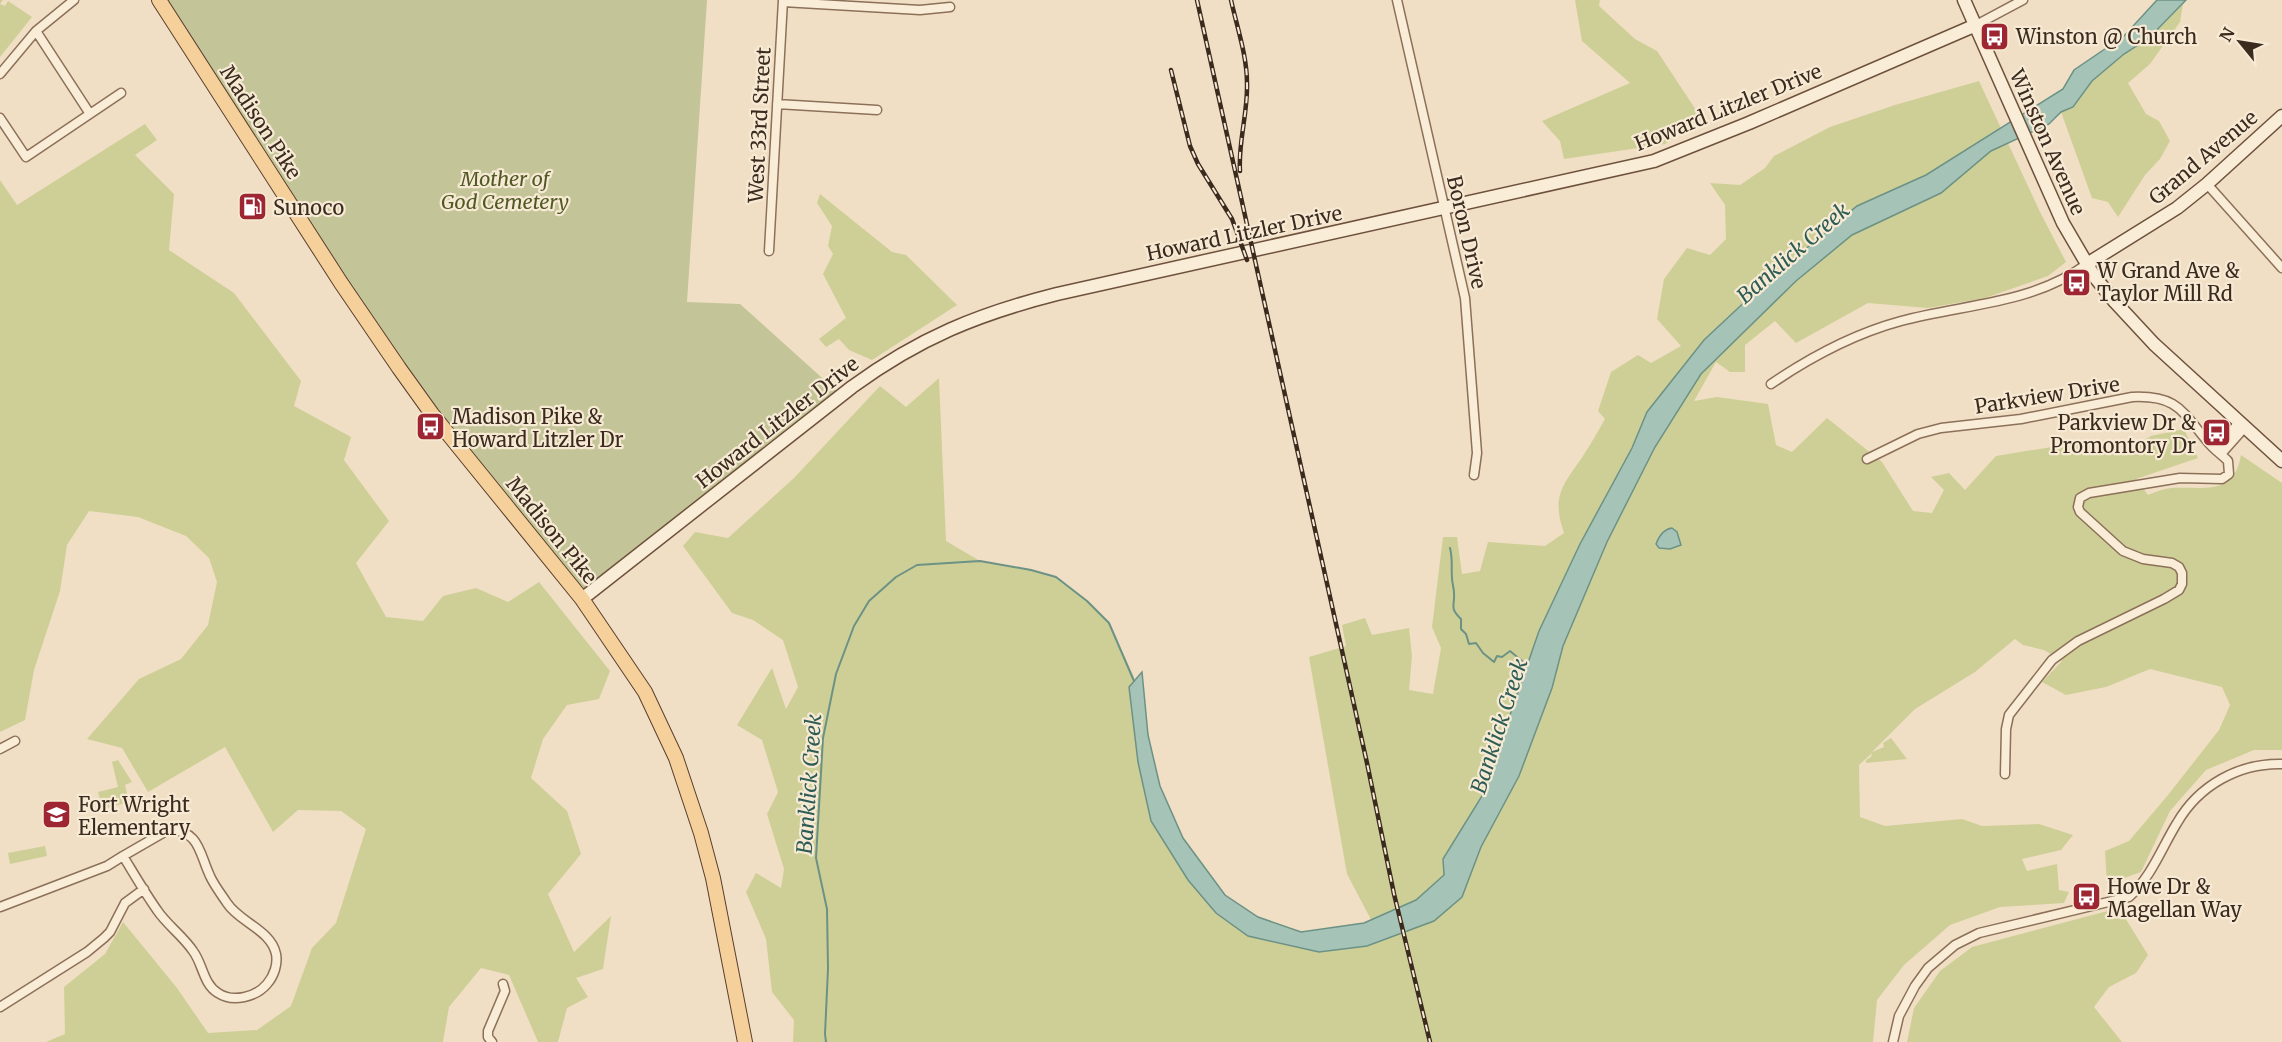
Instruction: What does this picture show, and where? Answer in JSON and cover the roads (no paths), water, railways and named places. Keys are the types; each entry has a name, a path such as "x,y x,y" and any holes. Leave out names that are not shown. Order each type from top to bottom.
{"main road":[{"name":"Madison Pike","path":"159,0 341,283 397,365 432,414 582,598 645,692 676,758 698,824 713,878 745,1042"},
{"name":"Winston Avenue","path":"1964,0 2063,223 2087,264 2115,302 2137,326 2282,461"},
{"name":"Howard Litzler Drive","path":"582,598 852,387 886,363 950,328 984,314 1057,294 1614,171 1675,154 1976,25"},
{"name":"Grand Avenue","path":"2087,264 2177,208 2282,116"}],"street":[{"path":"0,74 36,31 74,0"},
{"path":"920,10 921,0"},
{"name":"Boron Drive","path":"1397,0 1467,309 1477,453 1474,475"},
{"path":"1976,25 2023,0"},
{"path":"783,1 920,10 950,8"},
{"name":"West 33rd Street","path":"769,251 783,1"},
{"path":"36,31 90,114"},
{"path":"0,118 26,158 121,93"},
{"path":"777,104 877,110"},
{"path":"2207,184 2282,268"},
{"path":"1771,384 1808,358 1842,341 1903,320 2035,293 2076,273 2087,264"},
{"name":"Parkview Drive","path":"1867,459 1918,434 1941,428 2021,419 2133,397 2149,396 2160,398 2177,407 2219,452"},
{"path":"2005,774 2006,729 2009,715 2052,660 2078,641 2171,595 2179,590 2182,584 2182,573 2179,567 2172,563 2143,559 2123,551 2080,512 2079,498 2089,493 2180,478 2222,479 2229,474 2230,469 2228,461 2219,452 2242,425"},
{"path":"0,749 15,741"},
{"path":"1893,1042 1899,1016 1915,986 1941,955 1955,945 1980,933 2129,897 2142,885 2178,821 2200,793 2216,781 2237,772 2282,764"},
{"path":"0,907 107,866 123,856 168,830 189,835 200,847 209,875 233,912 262,934 274,947 276,966 267,984 260,990 242,998 231,999 216,992 206,980 194,952 157,910 123,856"},
{"path":"0,1007 87,952 110,932 125,903 144,889"},
{"path":"492,1042 488,1037 488,1031 505,991 503,984"}],"waterway":[{"path":"1450,548 1454,609 1461,619 1461,629 1466,634 1469,644 1476,643 1494,662 1497,656 1502,657 1510,651 1527,665"},
{"name":"Banklick Creek","path":"826,1042 827,909 816,858 823,738 836,674 854,626 869,601 896,577 917,565 980,561 1056,577 1087,601 1109,623 1134,681"}],"railway":[{"path":"1197,0 1367,763 1394,894 1430,1042"},
{"path":"1231,0 1247,73 1240,171"},
{"path":"1171,70 1190,146 1198,164 1232,219 1247,260"}],"place":[{"name":"Winston @ Church","path":"1995,36"},
{"name":"Sunoco","path":"252,207"},
{"name":"W Grand Ave & Taylor Mill Rd","path":"2076,282"},
{"name":"Madison Pike & Howard Litzler Dr","path":"431,427"},
{"name":"Parkview Dr & Promontory Dr","path":"2217,433"},
{"name":"Fort Wright Elementary","path":"57,815"},
{"name":"Howe Dr & Magellan Way","path":"2086,897"}],"park label":[{"name":"Mother of God Cemetery","path":"505,190"}]}
